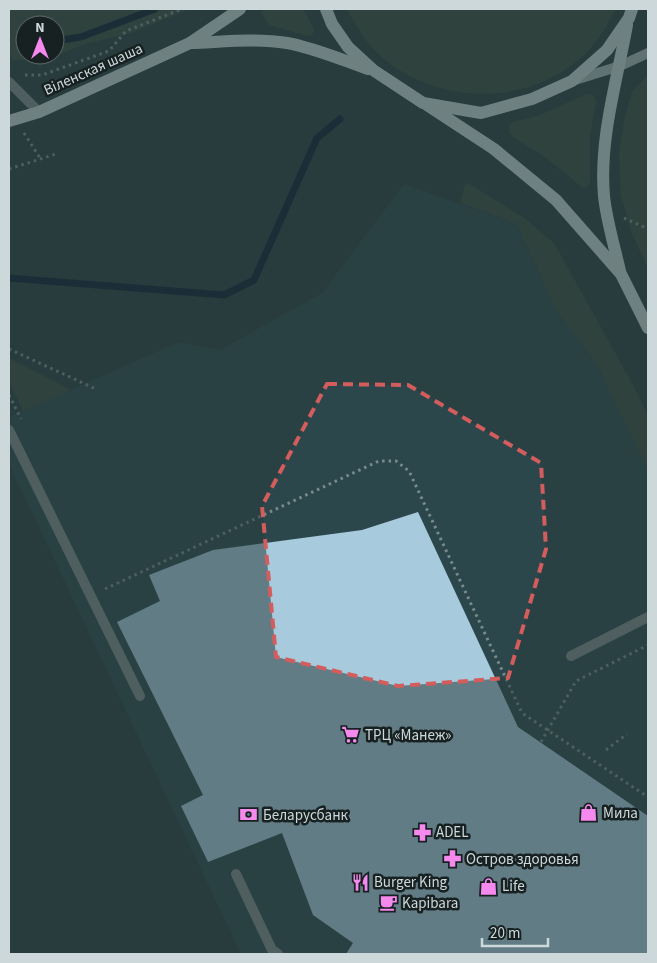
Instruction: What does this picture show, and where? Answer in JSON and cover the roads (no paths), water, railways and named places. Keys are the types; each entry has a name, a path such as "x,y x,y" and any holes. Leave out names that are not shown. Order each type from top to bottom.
{"main road":[{"path":"190,43 240,9"},
{"path":"326,9 332,24 348,47 373,70 494,149 556,200 621,274"},
{"path":"631,13 606,143 604,197 621,274 648,328"},
{"path":"572,81 607,50 631,13"},
{"path":"190,43 255,40 288,43 373,70"},
{"name":"Віленская шаша","path":"12,120 39,112 190,43"},
{"path":"423,103 481,113 532,99 572,81 620,66 648,52"}],"lane":[{"path":"9,82 39,112"},
{"path":"9,430 140,696"},
{"path":"571,656 648,617"},
{"path":"236,874 272,950 278,954"}],"waterway":[{"path":"65,39 81,37 155,9"},
{"path":"9,278 224,295 254,280 317,138 340,119"}],"place":[{"name":"ТРЦ «Манеж»","path":"351,735"},
{"name":"Мила","path":"589,813"},
{"name":"Беларусбанк","path":"249,815"},
{"name":"ADEL","path":"422,832"},
{"name":"Остров здоровья","path":"452,859"},
{"name":"Burger King","path":"360,882"},
{"name":"Life","path":"488,886"},
{"name":"Kapibara","path":"388,903"}]}
